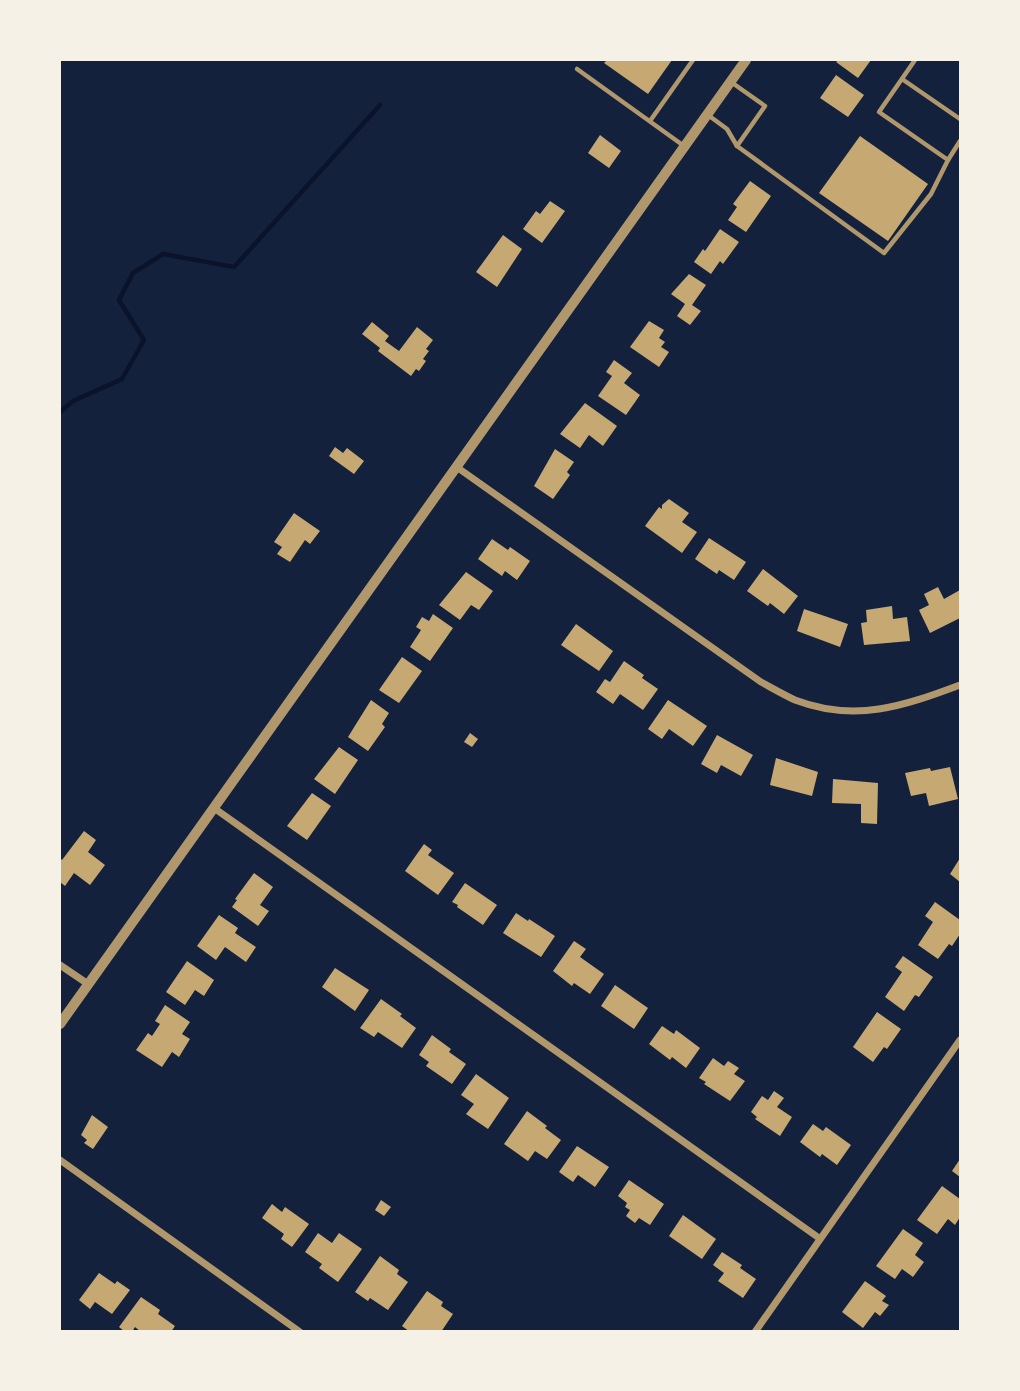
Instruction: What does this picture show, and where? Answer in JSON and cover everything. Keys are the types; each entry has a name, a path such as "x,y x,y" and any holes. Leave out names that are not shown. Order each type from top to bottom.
{"street":[{"path":"60,1024 707,115 741,61"},
{"path":"457,468 761,682 796,700 869,712 909,705 961,685"},
{"path":"214,808 819,1238"},
{"path":"60,965 88,985"},
{"path":"755,1332 961,1040"},
{"path":"60,1160 300,1332"}],"lane":[{"path":"650,121 693,60"},
{"path":"915,60 879,112 948,160"},
{"path":"577,69 685,146"},
{"path":"902,79 961,119"},
{"path":"730,82 765,106 737,146"},
{"path":"707,115 727,130 737,146 884,253 931,194 961,141"}],"building":[{"path":"607,60 672,60 648,94 604,63"},
{"path":"871,60 858,78 836,62"},
{"path":"836,75 864,95 848,117 820,98"},
{"path":"600,135 621,151 609,168 588,153"},
{"path":"860,136 928,184 888,241 819,193"},
{"path":"750,181 771,196 746,232 728,220 737,207 733,204"},
{"path":"550,201 565,211 542,243 523,229 536,211 540,214"},
{"path":"720,229 739,242 723,264 720,261 711,274 694,262"},
{"path":"503,235 522,249 497,287 476,272"},
{"path":"689,274 706,285 692,305 701,311 690,325 677,316 685,304 671,294"},
{"path":"649,321 664,330 659,338 665,342 661,347 669,352 659,367 630,347"},
{"path":"372,322 389,336 385,341 399,351 417,327 433,340 426,349 429,351 423,359 426,361 419,371 416,369 411,376 378,351 380,348 362,334"},
{"path":"614,360 632,373 624,383 640,395 626,415 598,396 612,376 606,372"},
{"path":"585,403 617,426 603,446 589,435 580,448 560,434"},
{"path":"335,447 343,453 347,448 364,461 354,474 329,456"},
{"path":"555,449 574,462 567,472 570,475 553,499 534,486"},
{"path":"669,499 689,513 682,522 697,532 682,553 645,526 659,507 662,509 662,505"},
{"path":"294,513 320,531 310,544 305,540 290,562 277,554 282,547 274,542"},
{"path":"709,538 746,562 734,580 719,570 717,574 695,559"},
{"path":"492,539 530,561 517,580 505,571 502,576 478,559"},
{"path":"763,569 798,596 784,614 747,591"},
{"path":"466,572 493,591 479,610 471,605 460,620 439,605"},
{"path":"938,587 944,599 960,590 960,618 930,633 919,610 929,605 924,594"},
{"path":"892,606 893,619 907,617 910,641 864,645 861,623 867,622 866,610"},
{"path":"804,609 848,624 840,647 797,631"},
{"path":"433,614 453,628 430,661 410,647 421,630 416,627 422,617 429,621"},
{"path":"576,624 613,651 599,671 561,645"},
{"path":"402,657 422,671 399,703 379,690"},
{"path":"624,661 658,689 643,710 620,694 613,704 596,692 605,679 610,682"},
{"path":"371,700 389,713 382,724 385,727 368,751 348,737"},
{"path":"668,700 707,726 693,746 669,729 662,739 648,729"},
{"path":"470,733 478,739 472,747 464,742"},
{"path":"717,735 753,755 741,776 721,765 717,773 701,764"},
{"path":"339,747 358,760 335,794 314,779"},
{"path":"776,758 818,772 812,796 770,785"},
{"path":"950,767 958,799 929,806 926,793 911,796 905,773"},
{"path":"833,779 878,783 877,824 861,823 861,804 832,803"},
{"path":"312,793 331,806 307,840 287,826"},
{"path":"84,831 96,840 88,852 105,865 90,885 74,873 65,886 60,882 60,858 62,860"},
{"path":"424,844 432,850 428,855 454,873 438,895 405,871"},
{"path":"960,858 960,882 950,874"},
{"path":"254,873 273,887 260,905 269,911 258,926 232,907"},
{"path":"465,883 497,905 483,925 452,902"},
{"path":"935,902 960,920 960,934 938,959 918,945 933,922 925,916"},
{"path":"516,913 555,936 541,957 503,933"},
{"path":"219,915 238,928 235,933 256,947 246,962 225,947 216,960 197,946"},
{"path":"574,941 586,949 580,957 604,974 590,994 574,983 572,986 553,971"},
{"path":"903,956 933,977 919,997 915,995 904,1011 885,997 902,972 895,967"},
{"path":"187,961 214,980 204,996 195,990 185,1005 166,992"},
{"path":"335,968 369,990 355,1011 322,987"},
{"path":"615,985 648,1008 634,1029 601,1006"},
{"path":"381,999 416,1028 402,1048 378,1032 374,1037 360,1028"},
{"path":"165,1005 190,1022 182,1034 190,1039 179,1057 172,1052 162,1067 136,1050 148,1033 152,1036 160,1024 155,1021"},
{"path":"877,1012 901,1029 887,1049 884,1047 873,1062 853,1047"},
{"path":"662,1026 674,1034 676,1030 700,1048 686,1068 649,1044"},
{"path":"432,1035 466,1064 452,1084 426,1066 429,1062 419,1055"},
{"path":"713,1058 724,1066 728,1061 739,1068 734,1074 745,1081 730,1101 699,1078"},
{"path":"476,1074 509,1098 488,1129 466,1114 474,1104 461,1095"},
{"path":"774,1091 784,1098 777,1107 792,1117 780,1136 755,1119 757,1117 751,1112 762,1096 768,1100"},
{"path":"527,1111 561,1140 547,1159 535,1151 528,1161 504,1144"},
{"path":"92,1115 108,1127 93,1149 84,1143 87,1140 81,1135"},
{"path":"813,1124 823,1131 826,1127 851,1145 837,1165 822,1154 820,1157 800,1142"},
{"path":"577,1146 609,1167 595,1187 578,1175 573,1182 559,1172"},
{"path":"960,1159 960,1177 952,1171"},
{"path":"629,1180 664,1204 650,1225 639,1218 635,1223 626,1216 630,1210 625,1207 627,1203 618,1196"},
{"path":"942,1186 960,1199 960,1217 955,1225 948,1219 937,1234 917,1220"},
{"path":"381,1200 391,1207 384,1216 375,1210"},
{"path":"272,1204 282,1212 285,1207 309,1224 292,1247 281,1239 284,1234 262,1218"},
{"path":"683,1215 716,1239 702,1259 669,1236"},
{"path":"903,1229 923,1243 915,1255 924,1262 913,1277 902,1269 895,1279 876,1266"},
{"path":"318,1233 332,1243 339,1233 362,1249 338,1282 319,1268 322,1264 305,1252"},
{"path":"722,1252 742,1265 740,1268 756,1279 743,1298 718,1281 724,1273 713,1265"},
{"path":"380,1256 399,1270 397,1274 408,1282 388,1310 355,1292"},
{"path":"99,1273 130,1290 112,1314 95,1302 90,1309 79,1300"},
{"path":"865,1281 886,1296 882,1301 889,1305 880,1316 875,1312 863,1328 842,1312"},
{"path":"427,1291 443,1302 441,1306 453,1314 441,1332 410,1332 402,1326"},
{"path":"141,1297 160,1310 158,1314 175,1326 171,1332 141,1332 135,1327 132,1332 125,1332 119,1327"}],"waterway":[{"path":"60,412 73,401 122,379 144,340 119,300 133,273 163,254 234,267 380,105"}]}
